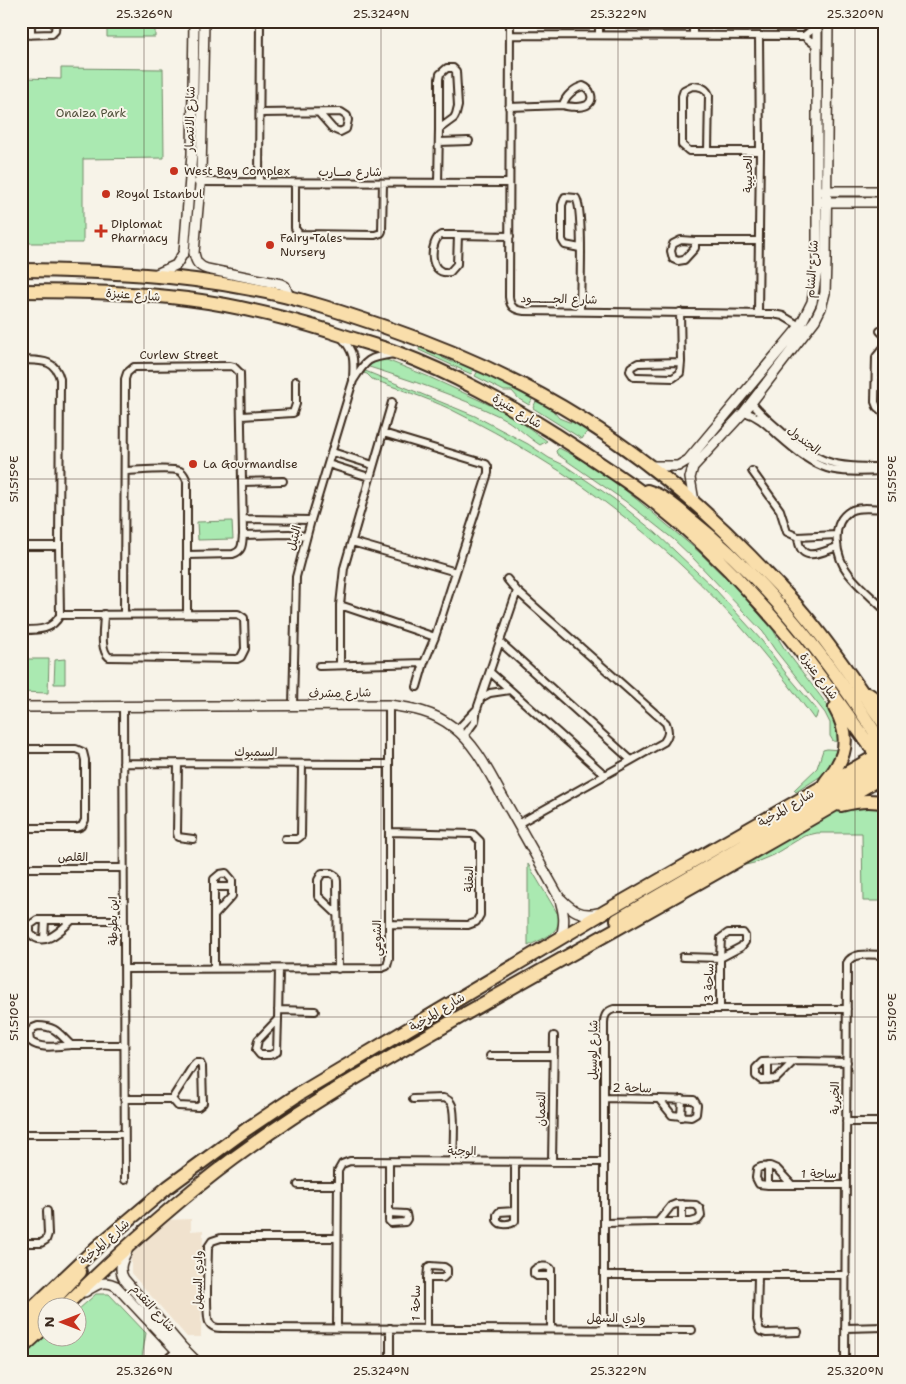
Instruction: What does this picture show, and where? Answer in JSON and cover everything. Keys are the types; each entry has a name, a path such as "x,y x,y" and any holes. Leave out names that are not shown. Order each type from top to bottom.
{"highway":[{"name":"شارع عنيزة","path":"21,270 152,276 248,288 289,297 407,334 497,372 571,411 652,466 694,501 740,545 803,612 885,725"},
{"name":"شارع عنيزة","path":"21,290 114,293 187,299 281,318 399,354 486,393 603,465 637,489 675,521 736,578 775,619 821,676 884,760"},
{"path":"585,945 605,928 632,910 884,760 822,657 759,584 702,528 673,505 652,492 637,489"},
{"path":"821,676 827,696 841,719 845,736 841,760 823,787"},
{"path":"860,689 885,706"},
{"name":"شارع المرخية","path":"21,1319 97,1247 168,1187 247,1129 299,1094 606,912 823,787 884,760"},
{"name":"شارع المرخية","path":"76,1296 194,1189 295,1116 368,1070 827,809 884,760"},
{"path":"827,809 861,801 871,800 885,803"},
{"path":"58,1296 87,1265 97,1247"},
{"path":"21,1334 38,1317"},
{"path":"21,1350 38,1334"}],"street":[{"path":"31,21 31,35"},
{"path":"21,35 54,33 56,21"},
{"name":"شارع الانتصار","path":"152,276 176,265 183,256 196,182 194,21"},
{"name":"شارع الانتصار","path":"204,21 194,253 198,264 207,269 276,282 285,286 289,297"},
{"path":"259,182 260,21"},
{"path":"319,21 325,21"},
{"name":"شارع الجــــــــود","path":"510,21 511,306 514,309 524,311 758,313 783,316 800,326"},
{"path":"599,21 600,35"},
{"path":"693,21 693,35"},
{"name":"شارع الشام","path":"684,464 800,326 812,302 816,283 822,202 827,191 828,21"},
{"path":"804,36 817,24"},
{"name":"شارع الشام","path":"690,474 693,467 752,403 808,332 821,308 826,286 822,202 817,191 817,24"},
{"path":"510,35 804,36 817,46"},
{"name":"الحديبية","path":"758,36 760,151 758,313"},
{"path":"194,45 204,50"},
{"path":"438,183 440,74 447,68 453,68 457,76 457,110 454,118 439,129"},
{"path":"708,151 709,96 702,87 692,86 684,90 682,96 682,145 689,151 708,151 760,151"},
{"path":"509,108 563,105"},
{"path":"260,112 319,113"},
{"path":"439,142 469,142"},
{"name":"شارع مـــارب","path":"196,182 510,183"},
{"path":"295,183 295,228 299,234 375,235 382,231 383,183"},
{"path":"817,191 885,191"},
{"path":"580,248 565,245 562,240 562,204 565,197 576,198 578,202 580,248 580,311"},
{"path":"822,202 885,202"},
{"path":"458,235 458,264 450,272 442,272 436,269 434,263 436,240 441,235 458,235 510,236"},
{"path":"695,241 759,241"},
{"path":"680,312 681,362 680,373 673,378 634,377 630,371 631,367 638,363 681,362"},
{"path":"880,331 885,336"},
{"name":"البتيل","path":"293,706 296,576 306,536 353,381 353,356 348,346 338,334"},
{"path":"885,346 876,357 875,402 877,407 885,414"},
{"name":"البتيل","path":"353,381 371,358 399,354"},
{"path":"21,360 45,361 58,372 60,379 60,615 57,621 44,629 21,630"},
{"name":"Curlew Street","path":"124,614 125,379 127,373 134,367 234,367 240,373 242,416 242,548 233,554 187,555"},
{"path":"242,416 293,413 296,404 296,382"},
{"path":"340,665 340,604 344,568 392,402"},
{"name":"الجندول","path":"752,403 761,414 797,444 818,458 842,466 885,467"},
{"name":"الجندول","path":"744,412 760,418 800,454 821,467 846,472 885,471"},
{"path":"383,434 481,462 488,467 488,473 417,687"},
{"path":"332,452 373,466"},
{"path":"328,464 369,477"},
{"path":"652,466 684,464"},
{"path":"684,464 681,468 682,474 690,474 694,501"},
{"path":"125,471 173,470 182,472 185,476 187,481 187,614"},
{"path":"752,471 780,510 787,532 798,537 836,534"},
{"path":"242,482 283,481"},
{"path":"885,509 863,508 850,511 841,522 836,534 842,565 885,610"},
{"path":"243,519 311,520"},
{"path":"289,534 286,526 291,520"},
{"path":"243,535 289,534 306,536"},
{"path":"798,537 798,547 809,555 837,547"},
{"path":"352,542 456,572"},
{"path":"21,546 59,546"},
{"path":"507,579 666,723 669,730 668,737 664,742 518,824"},
{"path":"464,736 475,721 517,590"},
{"path":"340,604 435,637"},
{"path":"60,615 104,614 238,614 242,616 246,624 246,649 244,654 237,658 109,657 106,655 104,648 104,614"},
{"path":"500,642 631,760"},
{"path":"318,666 424,663"},
{"path":"490,672 605,775"},
{"path":"481,698 490,692 510,690"},
{"name":"شارع مشرف","path":"21,707 389,705 422,711 446,721 464,736 480,758 560,897 575,912 583,915 606,912"},
{"name":"الشوعي","path":"124,969 382,968 387,966 389,924 389,705"},
{"name":"ابن بطوطة","path":"123,707 125,1180"},
{"path":"456,730 477,710"},
{"path":"21,749 76,749 82,752 85,760 85,820 82,826 77,828 21,828"},
{"name":"السمبوك","path":"123,763 389,764"},
{"path":"178,763 177,833 178,837 194,839"},
{"path":"285,839 297,839 301,836 302,764"},
{"name":"البغلة","path":"389,832 473,834 480,841 479,919 473,924 389,924"},
{"name":"القلص","path":"21,868 124,868"},
{"path":"214,916 232,896 232,880 229,876 222,873 214,879 214,887 214,916 214,968"},
{"path":"337,914 318,896 318,880 322,873 332,873 336,876 337,914 338,968"},
{"path":"214,887 232,887"},
{"name":"شارع مشرف","path":"560,897 564,918 564,929 560,939"},
{"path":"72,920 55,935 44,939 32,937 29,929 33,922 45,920 72,920 124,920"},
{"path":"44,939 45,920"},
{"name":"ساحة 3","path":"683,957 720,958 744,945 746,940 743,934 728,933 722,936 720,941 720,958 720,1009"},
{"name":"الخيرية","path":"844,1363 846,1275 846,1009 848,960 858,955 885,955"},
{"path":"278,969 278,1019 277,1052 270,1055 260,1055 256,1050 258,1040 278,1019"},
{"name":"شارع لوسيل","path":"604,1330 604,1018 607,1012 614,1009 846,1009"},
{"path":"278,1010 316,1011"},
{"path":"71,1045 55,1029 50,1027 33,1028 29,1034 30,1041 38,1046 124,1045"},
{"name":"النعمان","path":"552,1162 554,1036"},
{"path":"490,1056 554,1056"},
{"path":"794,1061 778,1078 768,1080 758,1078 756,1070 759,1064 768,1062 794,1061 846,1062"},
{"path":"196,1062 200,1063 203,1071 203,1103 198,1107 182,1107 176,1105 172,1099 196,1062"},
{"path":"768,1062 768,1080"},
{"path":"413,1099 442,1098 451,1102 454,1162"},
{"name":"ساحة 2","path":"604,1098 682,1099"},
{"path":"124,1099 172,1099"},
{"name":"ساحة 2","path":"659,1099 672,1115 681,1117"},
{"path":"682,1099 694,1100 697,1110 694,1116 681,1117 682,1099"},
{"path":"846,1122 885,1122"},
{"path":"21,1134 124,1134"},
{"name":"الوجبة","path":"337,1328 338,1185 339,1167 345,1162 604,1162"},
{"path":"389,1162 389,1213"},
{"path":"515,1162 515,1212"},
{"path":"768,1166 768,1185 759,1184 756,1178 757,1169 768,1166"},
{"name":"ساحة 1","path":"768,1166 776,1169 792,1185"},
{"path":"298,1185 338,1185"},
{"name":"ساحة 1","path":"768,1185 846,1185"},
{"path":"604,1223 696,1222 701,1213 700,1209 696,1205 682,1204 671,1206 658,1222"},
{"path":"682,1204 682,1222"},
{"path":"21,1243 41,1243 46,1240 48,1234 47,1212"},
{"name":"وادي السهل","path":"337,1238 215,1238 208,1247 208,1313 210,1324 217,1328 692,1330"},
{"name":"شارع التقدم","path":"131,1244 121,1264 122,1275 188,1363"},
{"path":"604,1274 846,1275"},
{"path":"551,1276 551,1329"},
{"path":"758,1276 756,1320 760,1331 766,1333 798,1332"},
{"name":"ساحة 1","path":"427,1278 427,1329"},
{"name":"شارع التقدم","path":"79,1296 99,1283 113,1284 179,1349 198,1363"},
{"path":"390,1328 390,1363"},
{"path":"845,1328 885,1328"},
{"path":"162,1363 179,1349"}],"shaded area":[{"path":"191,1219 191,1231 203,1230 201,1337 187,1337 131,1273 131,1255 164,1220"}],"green space":[{"path":"107,21 155,21 155,37 107,37"},
{"name":"Onaiza Park","path":"61,68 163,69 164,158 83,159 83,243 21,243 21,209 23,208 22,78 61,79"},
{"path":"420,345 437,352 443,358 452,362 461,361 474,367 471,374 419,350"},
{"path":"384,359 507,412 547,441 540,445 505,419 483,409 434,389 366,366 373,361"},
{"path":"479,369 534,396 529,405 519,399 512,391 504,391 475,376"},
{"path":"363,370 475,416 564,465 614,499 656,533 716,590 762,641 818,711 816,718 814,719 772,664 726,610 676,561 623,516 561,472 495,432 441,405 372,379 363,373"},
{"path":"537,399 549,406 559,418 569,422 576,422 588,430 582,439 533,408"},
{"path":"559,448 596,467 699,552 739,591 773,630 784,648 837,718 841,742 833,741 830,736 830,723 825,713 763,632 692,557 673,539 625,501 557,454 556,451"},
{"path":"232,521 233,539 198,540 197,522"},
{"path":"21,659 49,659 48,693 21,692"},
{"path":"65,659 65,684 54,684 55,660"},
{"path":"823,750 840,750 829,768 821,776 796,792 794,790 817,768"},
{"path":"846,806 885,806 885,901 863,901 862,833 817,833 804,836 773,855 741,866"},
{"path":"528,864 559,916 559,922 553,932 528,946"},
{"path":"96,1294 109,1294 146,1333 141,1363 21,1363 21,1358 38,1340 38,1346 88,1346 88,1301"}],"place":[{"name":"West Bay Complex","path":"174,171"},
{"name":"Royal Istanbul","path":"106,194"},
{"name":"Diplomat Pharmacy","path":"101,231"},
{"name":"Fairy Tales Nursery","path":"270,245"},
{"name":"La Gourmandise","path":"193,464"}]}
